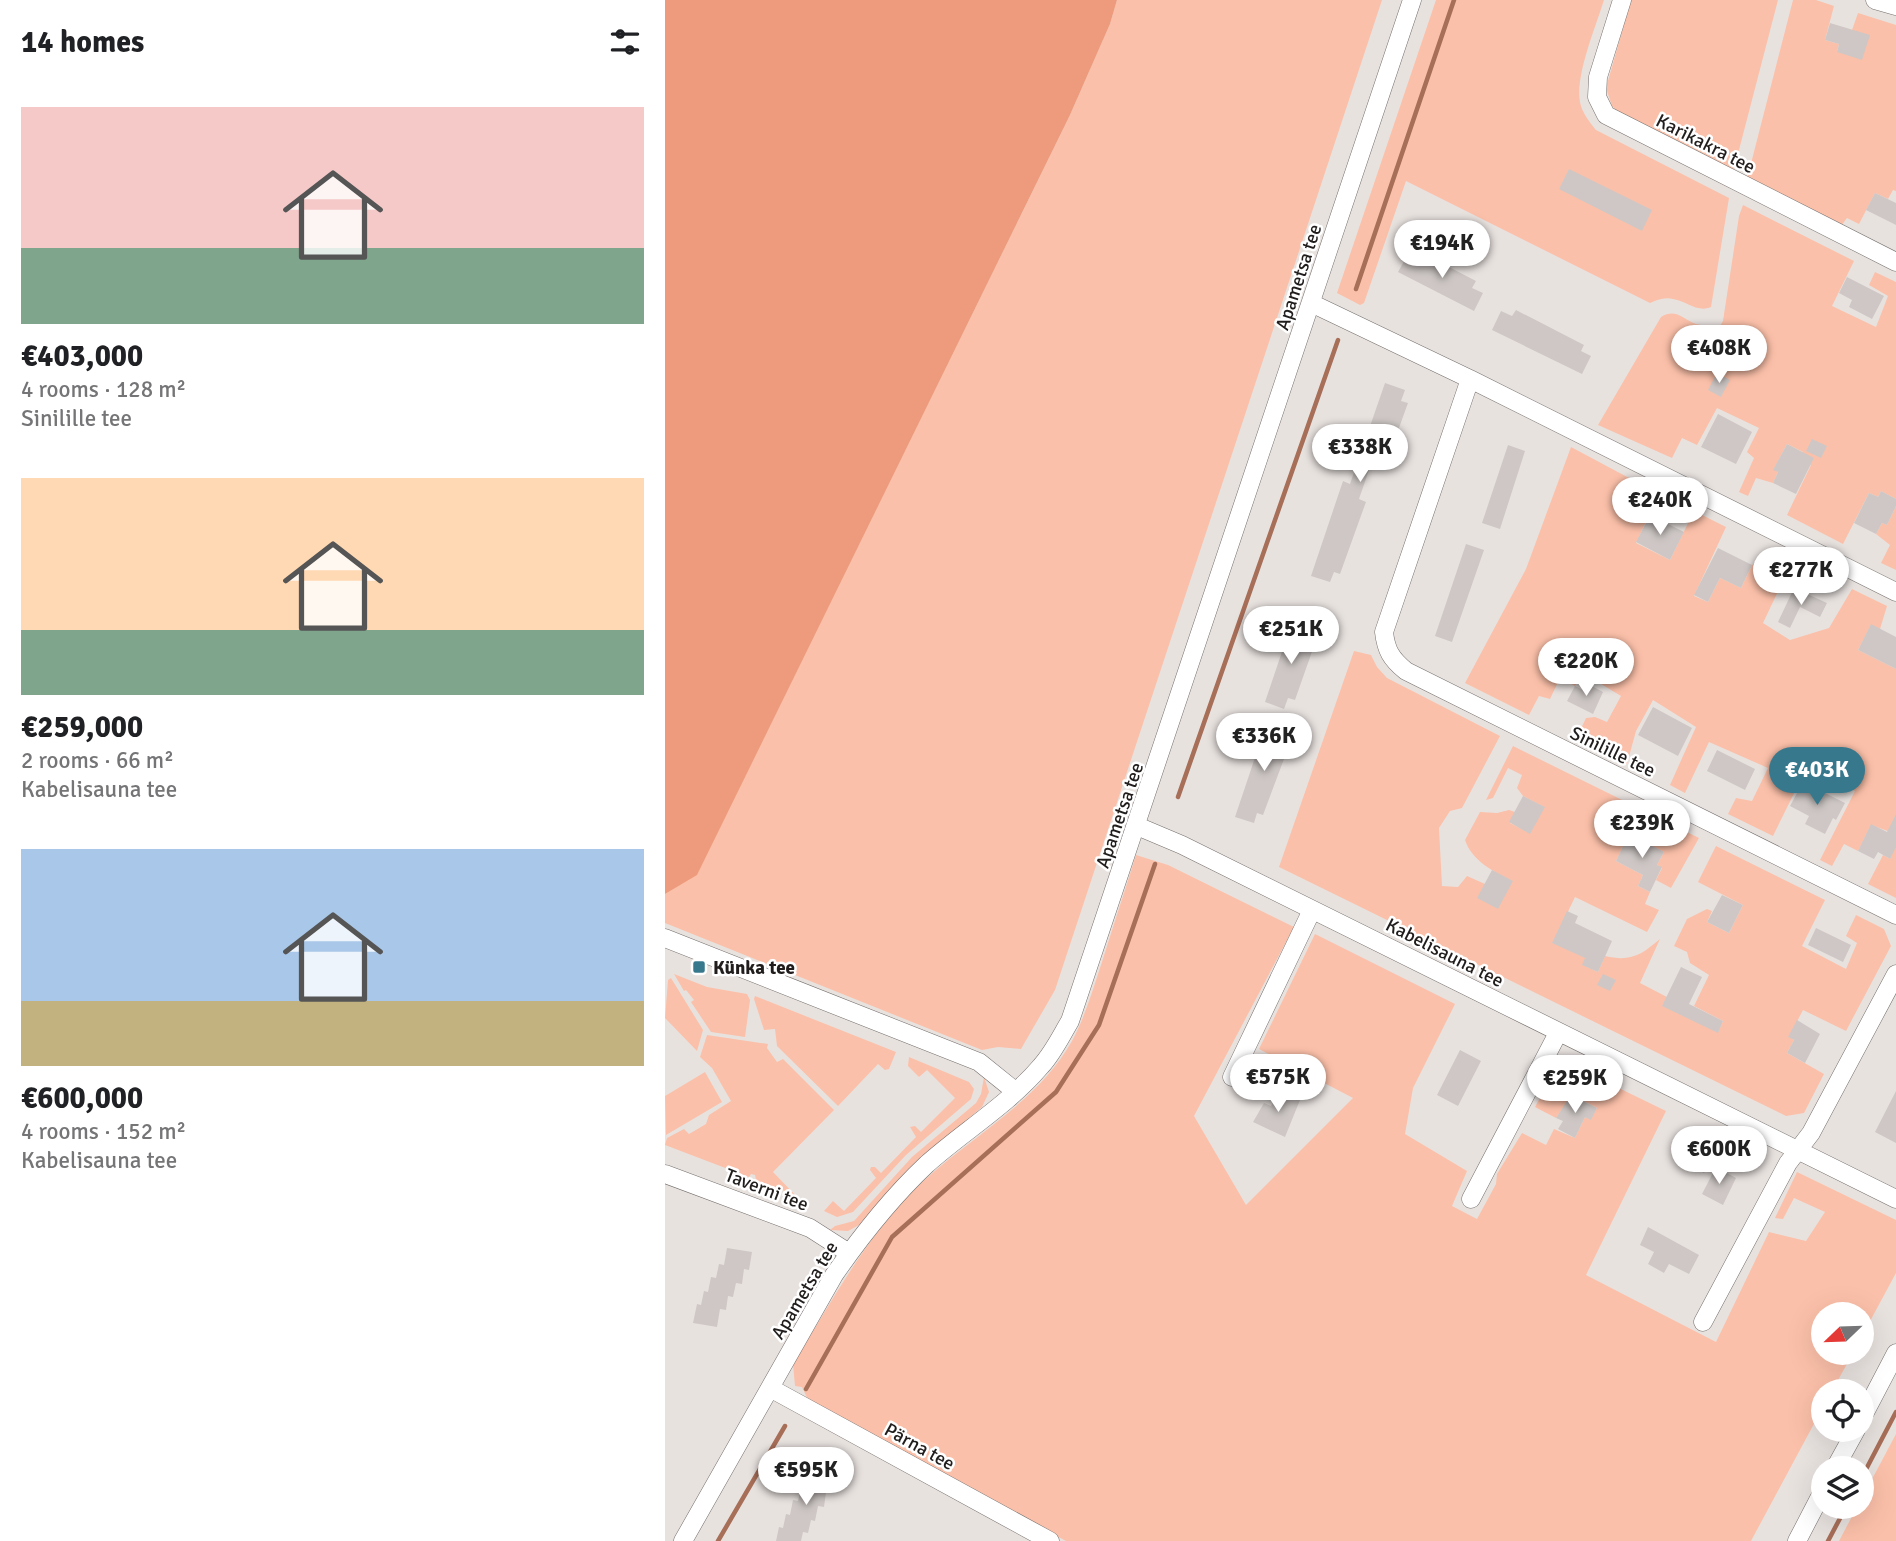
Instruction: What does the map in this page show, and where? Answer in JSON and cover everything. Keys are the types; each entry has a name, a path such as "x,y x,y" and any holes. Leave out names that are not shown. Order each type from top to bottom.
{"street":[{"name":"Apametsa tee","path":"683,1541 849,1253 926,1166 1041,1067 1070,1021 1412,0"},
{"name":"Karikakra tee","path":"1622,0 1598,77 1597,97 1606,115 1896,262"},
{"path":"1875,0 1896,6"},
{"path":"1311,303 1470,379 1896,592"},
{"name":"Sinilille tee","path":"1470,379 1384,632 1385,646 1392,660 1417,677 1896,915"},
{"name":"Kabelisauna tee","path":"1137,826 1182,845 1896,1199"},
{"path":"1232,1077 1312,910"},
{"path":"665,938 979,1062 1015,1091"},
{"path":"1703,1322 1788,1163 1811,1133 1896,974"},
{"path":"1471,1199 1558,1033"},
{"name":"Taverni tee","path":"665,1174 810,1228 849,1253"},
{"path":"1874,1395 1896,1353"},
{"name":"Pärna tee","path":"770,1388 1049,1541"},
{"path":"1797,1541 1811,1514"}],"shaded area":[{"path":"665,0 1117,0 1110,24 1070,115 697,875 665,894"},
{"path":"1117,0 1382,0 1055,990 1021,1049 998,1047 982,1050 665,923 665,894 697,874 1070,115 1110,24"},
{"path":"1436,0 1604,0 1583,65 1579,91 1581,106 1596,130 1729,198 1711,307 1697,308 1670,298 1650,303 1406,181 1364,303 1360,305 1337,293"},
{"path":"1631,0 1778,0 1733,173 1623,117 1612,106 1606,88"},
{"path":"1793,0 1816,0 1834,6 1825,40 1839,44 1837,52 1852,30 1858,13 1896,25 1896,191 1893,190 1888,199 1875,193 1859,224 1847,218 1841,226 1747,179"},
{"path":"1743,205 1854,261 1832,306 1876,327 1888,296 1869,285 1875,272 1896,282 1896,499 1881,491 1878,497 1869,493 1843,544 1787,515 1811,465 1800,459 1803,452 1787,444 1774,469 1778,472 1773,483 1756,478 1748,496 1739,492 1754,458 1747,452 1759,428 1717,408 1697,445 1682,438 1672,458 1598,425 1661,317 1675,314 1696,324 1719,328 1723,321"},
{"path":"1571,447 1659,494 1636,543 1670,560 1694,511 1726,527 1694,596 1708,602 1720,578 1741,588 1752,565 1774,551 1793,560 1763,623 1790,640 1829,628 1852,589 1887,606 1880,629 1871,625 1858,650 1896,669 1896,834 1871,825 1858,851 1844,844 1832,866 1820,860 1855,791 1806,769 1773,836 1728,814 1736,798 1752,801 1768,768 1709,742 1685,793 1670,785 1696,727 1653,700 1636,731 1627,764 1576,739 1586,718 1595,717 1607,722 1621,696 1583,673 1575,686 1560,678 1550,699 1539,696 1529,715 1465,683 1526,569"},
{"path":"1896,506 1896,570 1881,563 1890,545 1876,534 1882,523 1887,525"},
{"path":"1354,651 1371,655 1387,678 1500,736 1462,808 1450,811 1439,828 1442,886 1458,887 1467,876 1485,884 1512,881 1478,860 1465,840 1480,812 1515,812 1510,823 1530,833 1544,807 1523,796 1517,788 1522,775 1508,768 1493,798 1486,800 1513,746 1699,838 1671,888 1656,880 1662,868 1657,865 1664,852 1629,835 1616,861 1643,875 1638,886 1650,892 1645,904 1659,910 1647,932 1575,897 1553,943 1589,950 1583,965 1598,972 1605,956 1635,956 1660,939 1640,983 1667,997 1718,1032 1723,1021 1694,1006 1709,975 1690,963 1687,952 1674,946 1687,919 1707,909 1712,911 1707,922 1729,933 1743,905 1698,882 1716,846 1825,900 1802,946 1846,969 1857,943 1846,936 1856,915 1884,929 1891,946 1846,1031 1803,1010 1789,1037 1794,1040 1787,1053 1824,1074 1804,1113 1786,1116 1279,867"},
{"path":"1896,840 1896,898 1868,884 1883,855 1890,859"},
{"path":"1136,855 1168,865 1294,927 1194,1116 1246,1205 1353,1098 1259,1049 1315,934 1455,1004 1413,1088 1405,1134 1467,1171 1452,1206 1477,1219 1496,1184 1497,1174 1522,1133 1546,1145 1554,1129 1575,1138 1585,1117 1591,1119 1597,1108 1572,1095 1556,1118 1535,1107 1561,1060 1666,1111 1586,1275 1716,1342 1769,1232 1806,1241 1825,1212 1794,1198 1783,1219 1775,1218 1797,1172 1896,1220 1896,1273 1874,1314 1874,1302 1811,1302 1811,1365 1846,1365 1839,1379 1811,1379 1811,1429 1751,1541 1066,1541 809,1402 802,1387 795,1386 793,1364 847,1276 910,1194 1018,1104 1057,1064 1072,1041 1092,993"},
{"path":"674,974 707,987 747,994 750,1000 745,1037 711,1032 691,1002 694,1000 684,991"},
{"path":"671,978 703,1030 697,1051 665,1018 668,980"},
{"path":"755,996 896,1052 889,1069 885,1070 878,1064 838,1106 777,1046 775,1029 764,1030"},
{"path":"707,1035 768,1044 767,1048 777,1062 783,1059 834,1110 773,1172 800,1200 756,1180 755,1175 751,1174 749,1177 665,1145 667,1138 684,1129 689,1134 706,1124 709,1115 731,1101 712,1068 700,1057"},
{"path":"909,1057 969,1082 974,1089 971,1099 906,1155 853,1212 837,1217 824,1211 833,1201 844,1211 876,1178 870,1170 871,1167 881,1173 916,1137 910,1127 915,1126 921,1132 955,1098 927,1070 919,1077 908,1066"},
{"path":"705,1072 722,1102 666,1135 665,1096"},
{"path":"984,1077 989,1092 982,1107 912,1167 859,1225 848,1231 830,1230 854,1221 912,1157 976,1103 981,1094"},
{"path":"1896,1434 1896,1541 1839,1541 1851,1519 1874,1519 1874,1475"}],"building":[{"path":"1830,23 1870,35 1862,60 1837,52 1839,44 1825,40"},
{"path":"1569,169 1652,210 1642,231 1559,189"},
{"path":"1875,193 1896,203 1896,225 1866,210"},
{"path":"1422,253 1476,281 1472,288 1483,293 1474,311 1398,272 1408,254 1418,259"},
{"path":"1847,277 1884,296 1872,319 1849,307 1852,300 1839,293"},
{"path":"1516,310 1584,345 1581,351 1591,356 1582,374 1492,330 1501,311 1512,316"},
{"path":"1717,373 1730,380 1721,397 1708,390"},
{"path":"1385,383 1405,390 1401,401 1408,403 1387,461 1380,458 1376,469 1370,467 1359,499 1366,502 1340,574 1334,572 1330,582 1311,576 1343,481 1350,484"},
{"path":"1718,414 1752,432 1736,464 1701,447"},
{"path":"1812,439 1827,446 1821,458 1806,451"},
{"path":"1787,444 1814,458 1796,494 1773,483 1778,472 1773,470"},
{"path":"1508,445 1525,451 1500,529 1482,523"},
{"path":"1881,491 1896,499 1896,506 1887,525 1882,523 1876,534 1854,523 1869,493 1878,497"},
{"path":"1650,515 1684,532 1670,560 1636,542"},
{"path":"1466,544 1484,550 1452,642 1435,636"},
{"path":"1718,548 1752,565 1741,588 1720,578 1708,602 1694,595"},
{"path":"1794,588 1827,603 1820,617 1800,607 1790,628 1778,622"},
{"path":"1292,622 1312,629 1308,640 1315,643 1295,700 1288,698 1284,709 1265,702"},
{"path":"1871,624 1896,637 1896,669 1858,650"},
{"path":"1586,683 1603,692 1593,714 1567,701 1575,686 1583,690"},
{"path":"1653,707 1692,728 1678,756 1638,735"},
{"path":"1267,722 1287,729 1283,740 1290,743 1263,815 1257,813 1254,823 1235,817"},
{"path":"1717,750 1755,769 1745,790 1707,771"},
{"path":"1803,782 1845,803 1825,834 1805,824 1809,816 1790,806"},
{"path":"1523,796 1545,807 1530,834 1509,822"},
{"path":"1896,814 1896,847 1890,859 1878,852 1874,859 1858,851 1871,824 1887,832"},
{"path":"1629,834 1664,852 1657,865 1662,867 1650,892 1638,886 1643,875 1616,861"},
{"path":"1492,870 1513,881 1498,909 1477,898"},
{"path":"1722,895 1743,905 1729,933 1707,922"},
{"path":"1567,911 1578,916 1575,923 1612,941 1598,972 1582,965 1585,958 1552,943"},
{"path":"1816,928 1851,945 1843,962 1808,945"},
{"path":"1681,967 1702,977 1689,1004 1723,1021 1718,1033 1662,1006"},
{"path":"1603,974 1616,980 1610,991 1597,985"},
{"path":"1797,1020 1820,1034 1805,1063 1787,1053 1794,1040 1788,1037"},
{"path":"1460,1050 1481,1061 1458,1106 1437,1095"},
{"path":"1279,1090 1300,1100 1285,1137 1253,1122 1264,1103 1271,1106"},
{"path":"1896,1091 1896,1143 1875,1132"},
{"path":"1571,1095 1597,1108 1591,1120 1585,1117 1575,1138 1558,1129 1563,1121 1556,1118"},
{"path":"1687,1142 1713,1156 1704,1173 1678,1159"},
{"path":"1716,1167 1736,1178 1723,1205 1702,1194"},
{"path":"1648,1227 1699,1255 1689,1274 1669,1264 1664,1273 1648,1264 1654,1252 1640,1245"},
{"path":"727,1248 752,1252 749,1270 744,1269 742,1284 736,1283 733,1297 728,1296 726,1310 720,1309 717,1327 693,1323 697,1304 701,1305 704,1291 708,1292 711,1277 716,1278 719,1264 724,1265"},
{"path":"809,1471 834,1476 831,1493 826,1492 824,1507 818,1506 815,1521 811,1520 808,1533 803,1532 801,1541 776,1541 786,1514 790,1515 793,1500 798,1501 801,1487 806,1488"}],"waterway":[{"path":"1356,289 1454,0"},
{"path":"1178,797 1338,340"},
{"path":"806,1389 892,1237 1056,1092 1099,1025 1155,864"},
{"path":"1873,1456 1896,1412"},
{"path":"718,1541 785,1426"},
{"path":"1828,1541 1840,1519"}],"place":[{"name":"Künka tee","path":"699,967"}]}
